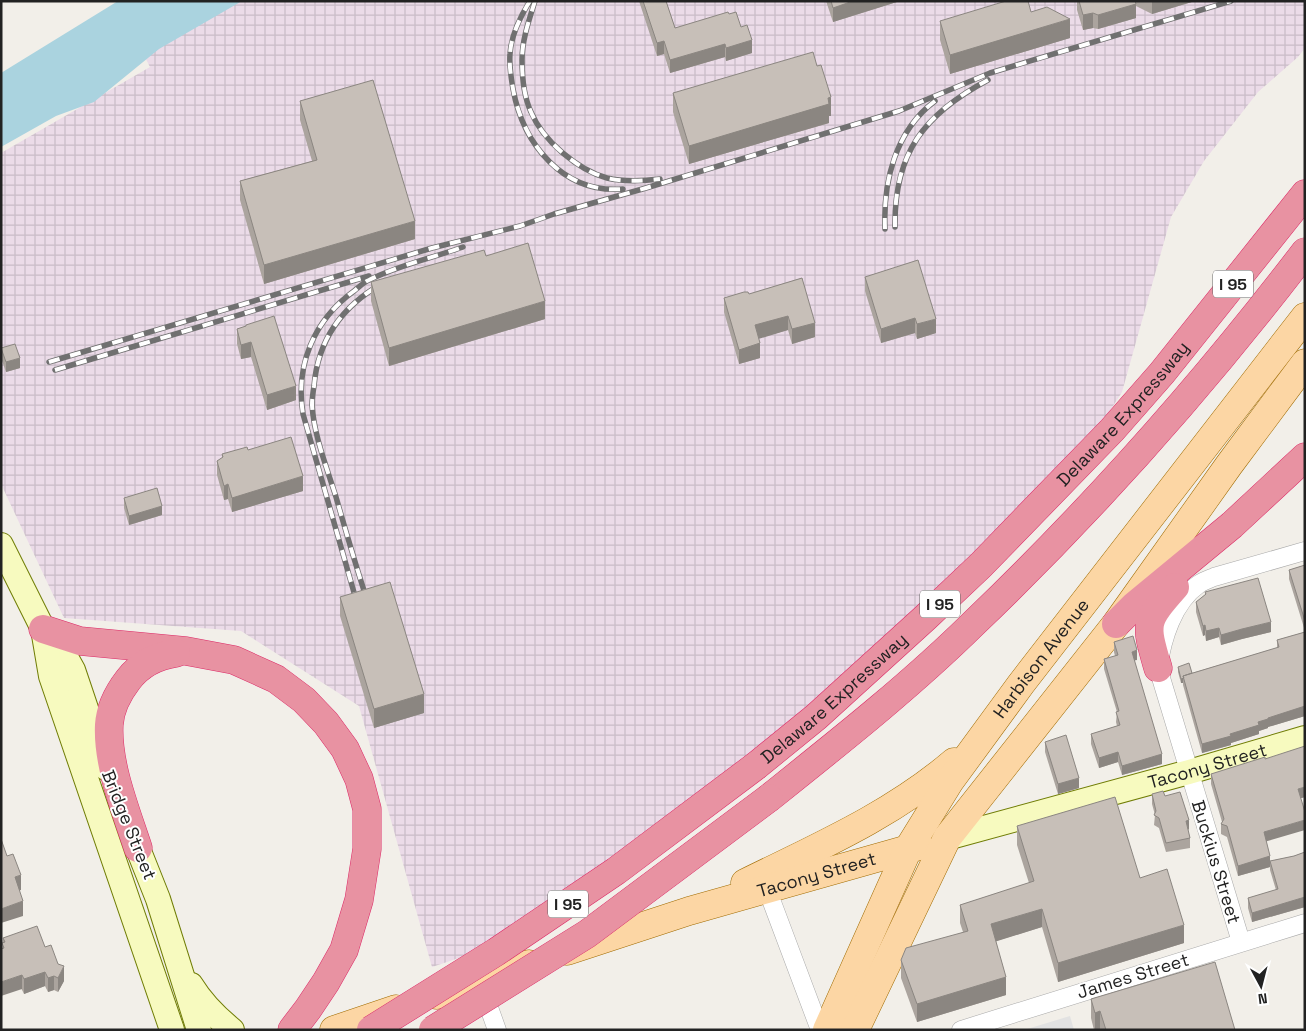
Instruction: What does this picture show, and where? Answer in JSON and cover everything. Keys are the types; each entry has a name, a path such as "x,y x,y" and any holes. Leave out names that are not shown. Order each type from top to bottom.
{"highway":[{"name":"Delaware Expressway","path":"371,1030 496,952 616,871 757,765 926,618 981,565 1112,430 1162,373 1305,194"},
{"name":"Delaware Expressway","path":"433,1030 587,934 769,798 842,740 909,683 974,624 1095,501 1196,388 1253,320 1305,252"},
{"path":"1116,624 1135,605 1232,525 1305,457"},
{"path":"1158,668 1148,635 1154,610 1232,525"},
{"path":"42,629 80,641 186,651 234,660 276,679 304,700 326,722 345,749 359,779 367,809 368,849 361,891 344,950 326,982 292,1030"},
{"path":"138,848 119,791 111,755 109,725 115,700 131,676 142,664 165,655 186,651"}],"main road":[{"name":"Harbison Avenue","path":"827,1030 908,849 950,780 976,743 1305,317"},
{"path":"854,1030 947,838 1116,624 1229,465 1305,363"},
{"name":"Bridge Street","path":"1,545 42,629 52,676 172,1030"},
{"name":"Bridge Street","path":"42,629 63,652 73,670 113,790 158,898 199,1030"},
{"name":"Tacony Street","path":"334,1030 689,911 1305,738"},
{"path":"689,911 856,828 901,802 934,779 976,743"},
{"path":"176,956 199,998 232,1030"}],"street":[{"path":"1158,668 1161,646 1172,620 1190,592 1200,584 1214,577 1305,551"},
{"name":"Buckius Street","path":"1158,668 1241,942"},
{"path":"767,889 820,1030"},
{"name":"James Street","path":"961,1030 1305,923"},
{"path":"479,981 497,1030"}],"shaded area":[{"path":"116,1 1305,1 1305,48 1298,57 1258,92 1204,161 1171,217 1122,392 1085,450 768,747 498,945 432,967 359,706 241,631 64,618 1,484 1,153 150,67"},
{"path":"1070,1016 1074,1030 1024,1030"}],"water":[{"path":"118,1 242,1 159,49 94,102 56,116 1,147 1,73"}],"building":[{"path":"643,1 666,1 675,28 728,12 729,14 736,12 741,27 747,25 752,40 726,48 725,44 670,60 664,41 657,43"},
{"path":"831,1 853,1 833,8"},
{"path":"1006,1 1028,1 1031,12 1047,7 1070,19 950,55 940,21"},
{"path":"1079,1 1135,1 1136,4 1098,15 1093,13 1083,15"},
{"path":"813,52 817,66 821,65 831,97 828,98 829,104 689,146 673,93"},
{"path":"373,80 415,221 264,265 240,181 317,160 300,101"},
{"path":"528,243 545,301 389,348 371,282 484,250 486,256"},
{"path":"918,260 936,319 917,324 915,318 881,329 865,277"},
{"path":"802,278 815,323 792,329 788,316 755,325 760,343 739,350 724,298 744,292 749,294"},
{"path":"274,316 296,386 267,395 251,342 241,345 237,329"},
{"path":"15,344 20,358 6,362 1,348"},
{"path":"291,437 303,476 232,498 228,484 224,486 217,461 223,457 222,454 247,447 248,450"},
{"path":"157,488 162,506 129,516 124,498"},
{"path":"1305,565 1305,621 1289,570"},
{"path":"1258,578 1271,622 1221,635 1219,628 1206,631 1196,602 1206,594 1205,592"},
{"path":"390,582 424,694 374,709 340,597"},
{"path":"1305,632 1305,706 1258,722 1259,725 1230,734 1231,736 1202,744 1183,676 1279,647 1277,640"},
{"path":"1133,636 1137,650 1132,652 1162,754 1122,766 1118,752 1099,758 1091,734 1120,725 1116,712 1119,711 1104,659 1118,655 1114,642"},
{"path":"1189,663 1192,673 1183,676 1184,678 1181,679 1178,667"},
{"path":"1066,735 1079,778 1058,784 1045,742"},
{"path":"1305,746 1305,787 1298,789 1305,812 1305,820 1264,832 1270,856 1238,866 1227,826 1221,824 1224,819 1211,774"},
{"path":"1163,791 1165,796 1180,792 1189,820 1186,821 1190,838 1166,843 1159,818 1154,815 1156,811 1152,794"},
{"path":"1115,797 1140,878 1167,869 1184,925 1058,963 1042,909 991,924 1006,977 917,1004 901,960 906,948 968,931 960,905 1034,881 1017,826"},
{"path":"1,839 7,856 13,854 21,875 15,877 23,901 1,909"},
{"path":"1305,852 1305,897 1252,913 1248,898 1278,889 1270,861"},
{"path":"37,926 45,947 51,945 58,964 64,966 58,978 54,976 48,978 45,972 24,979 22,975 1,982 1,949 4,948 2,943 5,942 3,938"},
{"path":"1215,962 1235,1030 1106,1030 1100,1011 1095,1013 1091,999"}],"railway":[{"path":"530,1 514,34 510,58 513,89 526,129 536,146 549,162 564,174 582,183 601,188 623,189"},
{"path":"535,1 523,45 522,73 529,106 544,133 553,144 573,161 596,174 620,180 660,179"},
{"path":"49,362 432,248 520,226 554,214 899,111 990,73 1231,1"},
{"path":"895,227 896,201 900,178 907,157 917,138 946,107 988,80"},
{"path":"885,229 886,193 894,159 910,127 921,113 935,101"},
{"path":"357,603 303,414 301,396 305,361 310,345 328,316 363,283 392,270 463,247"},
{"path":"55,370 369,276"},
{"path":"367,600 318,440 312,403 316,369 327,339 344,313 355,302 383,283"}]}
